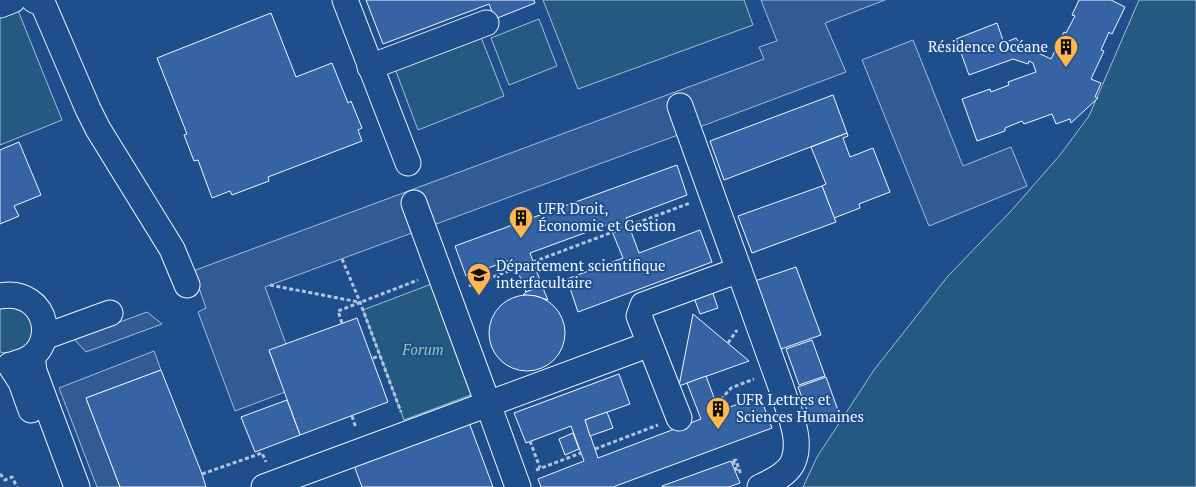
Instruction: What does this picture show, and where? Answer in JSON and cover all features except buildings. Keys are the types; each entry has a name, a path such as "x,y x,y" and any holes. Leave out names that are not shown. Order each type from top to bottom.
{"lane":[{"path":"0,5 13,0"},
{"path":"34,0 43,4 98,129 172,249 187,285"},
{"path":"344,0 408,163"},
{"path":"370,67 486,23"},
{"path":"680,106 794,428 796,452 792,465 780,476 760,487"},
{"path":"414,203 516,483"},
{"path":"679,418 639,316 643,305 739,270"},
{"path":"0,296 9,294 21,296 32,302 39,310 26,348 21,382 60,487"},
{"path":"265,476 409,433 650,344"},
{"path":"26,348 77,487"}],"path":[{"path":"533,262 712,195"},
{"path":"342,259 409,433"},
{"path":"342,323 338,311 360,302 517,268"},
{"path":"270,285 360,302"},
{"path":"373,358 380,356"},
{"path":"716,404 731,388 775,372"},
{"path":"595,449 679,418"},
{"path":"530,441 540,468"},
{"path":"202,474 262,453 265,476"},
{"path":"516,483 540,468 581,453"},
{"path":"733,461 738,472 736,473"},
{"path":"0,474 4,480 12,477 17,487"}],"green space":[{"path":"543,0 744,0 753,25 578,89"},
{"path":"1139,0 1196,0 1196,487 803,487 817,457 874,370 948,276 1011,211 1060,155 1089,116"},
{"path":"17,8 62,120 0,145 0,15"},
{"path":"539,19 557,66 509,85 491,38"},
{"path":"479,32 504,96 418,130 394,66"},
{"name":"Forum","path":"442,280 484,390 404,420 363,310"},
{"path":"1,304 31,313 34,337 20,351 11,353 0,352"}],"shaded area":[{"path":"761,0 885,0 825,23 846,72 265,287 286,344 269,351 285,392 235,411 198,312 206,308 193,271 764,59 759,47 777,41"},
{"path":"913,40 963,166 1011,147 1027,186 929,226 862,60"},
{"path":"147,312 162,324 86,352 74,339"},
{"path":"154,351 161,370 86,398 120,487 97,487 59,388"}],"place":[{"name":"Résidence Océane","path":"1066,68"},
{"name":"UFR Droit, Économie et Gestion","path":"521,239"},
{"name":"Département scientifique interfacultaire","path":"479,296"},
{"name":"UFR Lettres et Sciences Humaines","path":"718,430"}]}
